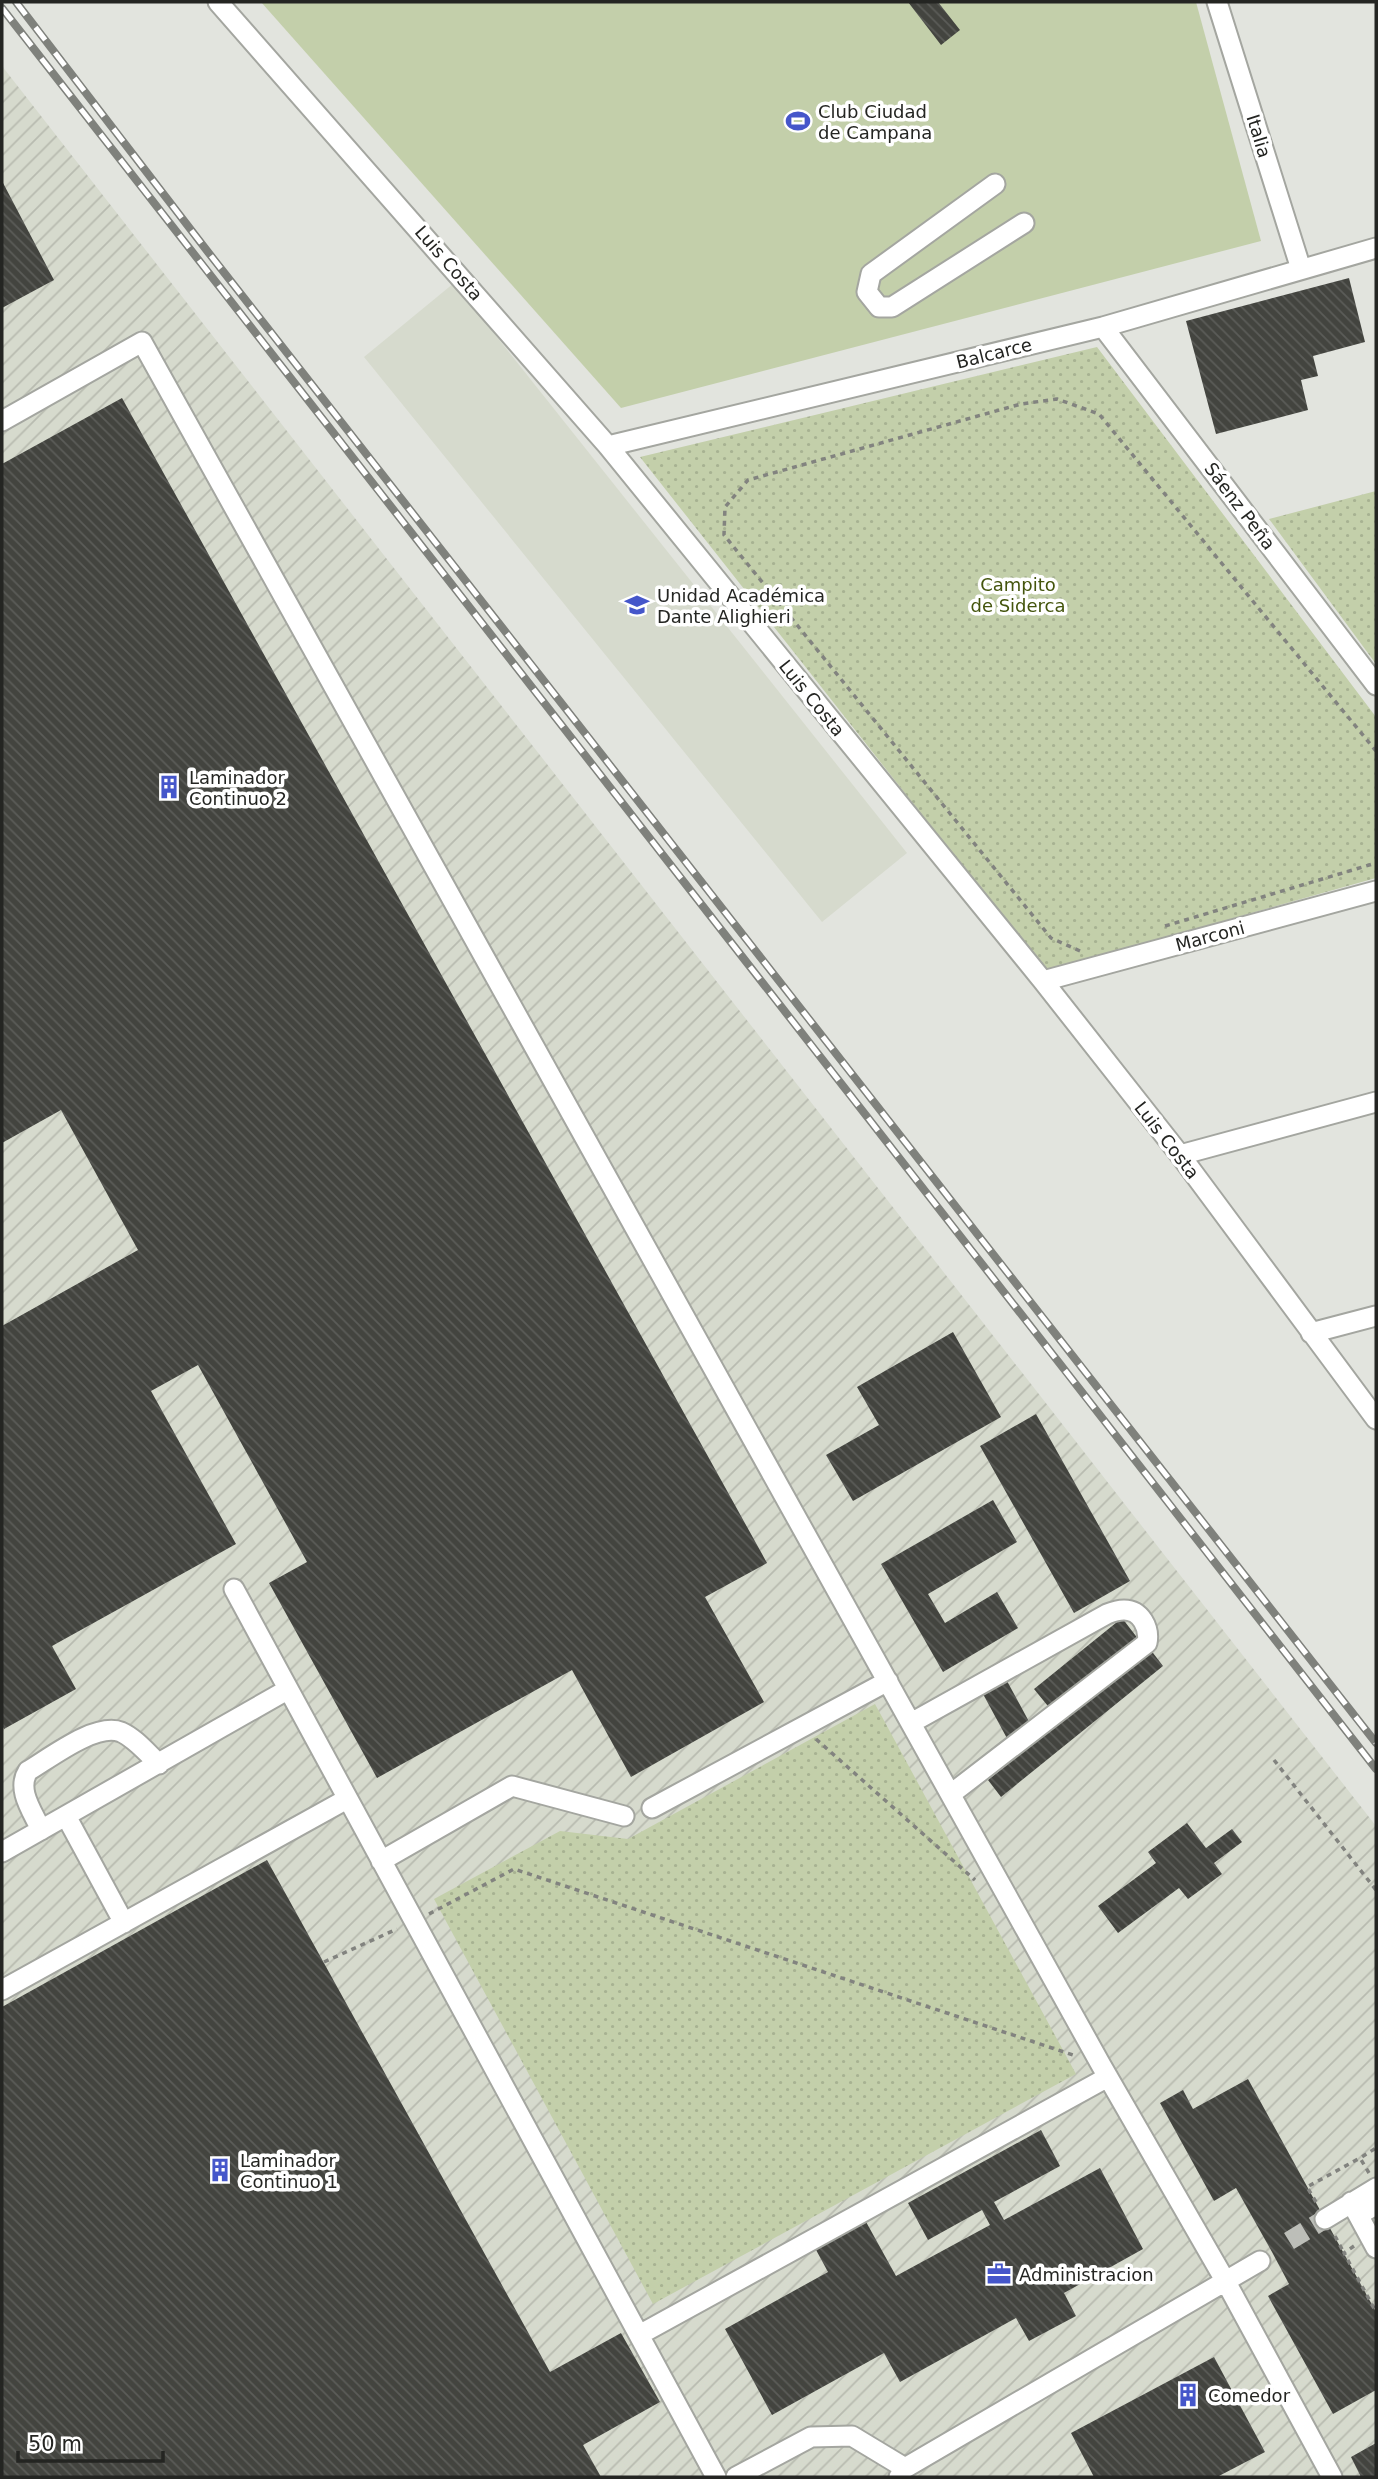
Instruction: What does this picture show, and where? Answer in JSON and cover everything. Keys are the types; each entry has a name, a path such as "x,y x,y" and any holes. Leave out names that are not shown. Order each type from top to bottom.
{"street":[{"name":"Luis Costa","path":"218,2 608,446 1043,981 1180,1155 1376,1419"},
{"name":"Italia","path":"1217,2 1301,269"},
{"path":"995,184 871,274 867,292 879,307 892,307 1024,223"},
{"name":"Balcarce","path":"608,446 1103,327 1376,248"},
{"name":"Sáenz Peña","path":"1103,327 1376,685"},
{"path":"2,421 142,342 1105,2071 1226,2282 1332,2477"},
{"name":"Marconi","path":"1043,981 1376,891"},
{"path":"1180,1155 1376,1102"},
{"path":"1311,1333 1376,1316"},
{"path":"234,1590 716,2477"},
{"path":"911,1723 1107,1614 1123,1609 1134,1612 1145,1623 1149,1634 1147,1643 951,1794"},
{"path":"652,1808 888,1681"},
{"path":"2,1852 287,1690"},
{"path":"41,1830 24,1793 23,1779 28,1771 90,1735 108,1728 124,1733 159,1764"},
{"path":"381,1861 512,1786 624,1816"},
{"path":"2,1990 347,1799"},
{"path":"66,1816 124,1923"},
{"path":"639,2335 1105,2071"},
{"path":"1354,2208 1373,2182"},
{"path":"1325,2219 1354,2208 1376,2205"},
{"path":"1354,2208 1373,2242"},
{"path":"736,2477 811,2437 852,2436 902,2473 1260,2261"}],"path":[{"path":"1082,951 1051,938 724,535 725,506 748,480 1021,404 1057,399 1099,414 1376,751"},
{"path":"1162,927 1376,863"},
{"path":"803,1727 980,1884"},
{"path":"1275,1760 1376,1890"},
{"path":"324,1962 414,1922 514,1869 1105,2071"},
{"path":"1373,2182 1360,2158 1376,2148"},
{"path":"1373,2242 1344,2253 1376,2312"}],"shaded area":[{"path":"2,66 1376,1826 1376,2477 2,2477"},
{"name":"Unidad Académica Dante Alighieri","path":"454,283 907,853 822,922 364,357"}],"green space":[{"name":"Club Ciudad de Campana","path":"261,2 1196,2 1261,241 621,408"},
{"name":"Campito de Siderca","path":"1097,347 1376,717 1376,878 1045,971 640,457"},
{"path":"1376,491 1376,664 1269,519"},
{"path":"875,1704 1076,2074 653,2304 434,1899 560,1831 628,1839"}],"building":[{"path":"908,2 938,2 960,30 941,45"},
{"path":"2,181 54,280 2,308"},
{"path":"1349,278 1365,342 1313,356 1318,376 1301,380 1308,410 1216,434 1186,321"},
{"name":"Laminador Continuo 2","path":"122,398 767,1563 705,1597 764,1702 631,1777 572,1670 377,1778 269,1583 307,1562 198,1365 151,1391 236,1544 52,1646 76,1689 4,1729 2,1725 2,1326 138,1250 61,1110 2,1143 2,464"},
{"path":"953,1332 1001,1417 853,1501 826,1455 879,1425 857,1387"},
{"path":"1036,1414 1130,1581 1074,1613 980,1446"},
{"path":"993,1500 1017,1542 928,1594 945,1623 997,1592 1018,1628 943,1672 881,1564"},
{"path":"1122,1618 1139,1640 1052,1711 1034,1689"},
{"path":"1150,1649 1163,1666 1001,1797 988,1780"},
{"path":"1007,1681 1033,1729 1009,1742 983,1694"},
{"path":"1187,1823 1206,1848 1232,1829 1242,1842 1214,1863 1222,1874 1188,1899 1179,1888 1118,1933 1098,1906 1156,1863 1148,1852"},
{"name":"Laminador Continuo 1","path":"267,1860 550,2372 621,2333 660,2402 583,2445 601,2477 2,2477 2,2007"},
{"path":"1248,2079 1376,2312 1376,2390 1333,2414 1268,2296 1289,2284 1272,2252 1236,2188 1214,2201 1160,2103 1183,2090 1193,2109"},
{"name":"Administracion","path":"1041,2130 1060,2166 994,2202 1004,2220 1100,2168 1143,2249 1064,2293 1076,2316 1029,2341 1016,2318 900,2382 884,2353 772,2415 725,2329 828,2272 815,2248 865,2220 896,2276 990,2225 982,2210 928,2240 908,2203"},
{"name":"Comedor","path":"1214,2357 1265,2452 1217,2477 1094,2477 1071,2433"},
{"path":"1376,2443 1376,2477 1361,2477 1351,2457"}],"tunnel":[{"path":"1289,2241 1325,2219"}],"railway":[{"path":"16,2 208,252 1376,1743"},
{"path":"2,8 1376,1769"}],"place":[{"name":"Club Ciudad de Campana","path":"798,121"},
{"name":"Unidad Académica Dante Alighieri","path":"637,605"},
{"name":"Laminador Continuo 2","path":"169,787"},
{"name":"Laminador Continuo 1","path":"220,2170"},
{"name":"Administracion","path":"999,2274"},
{"name":"Comedor","path":"1188,2395"}]}
